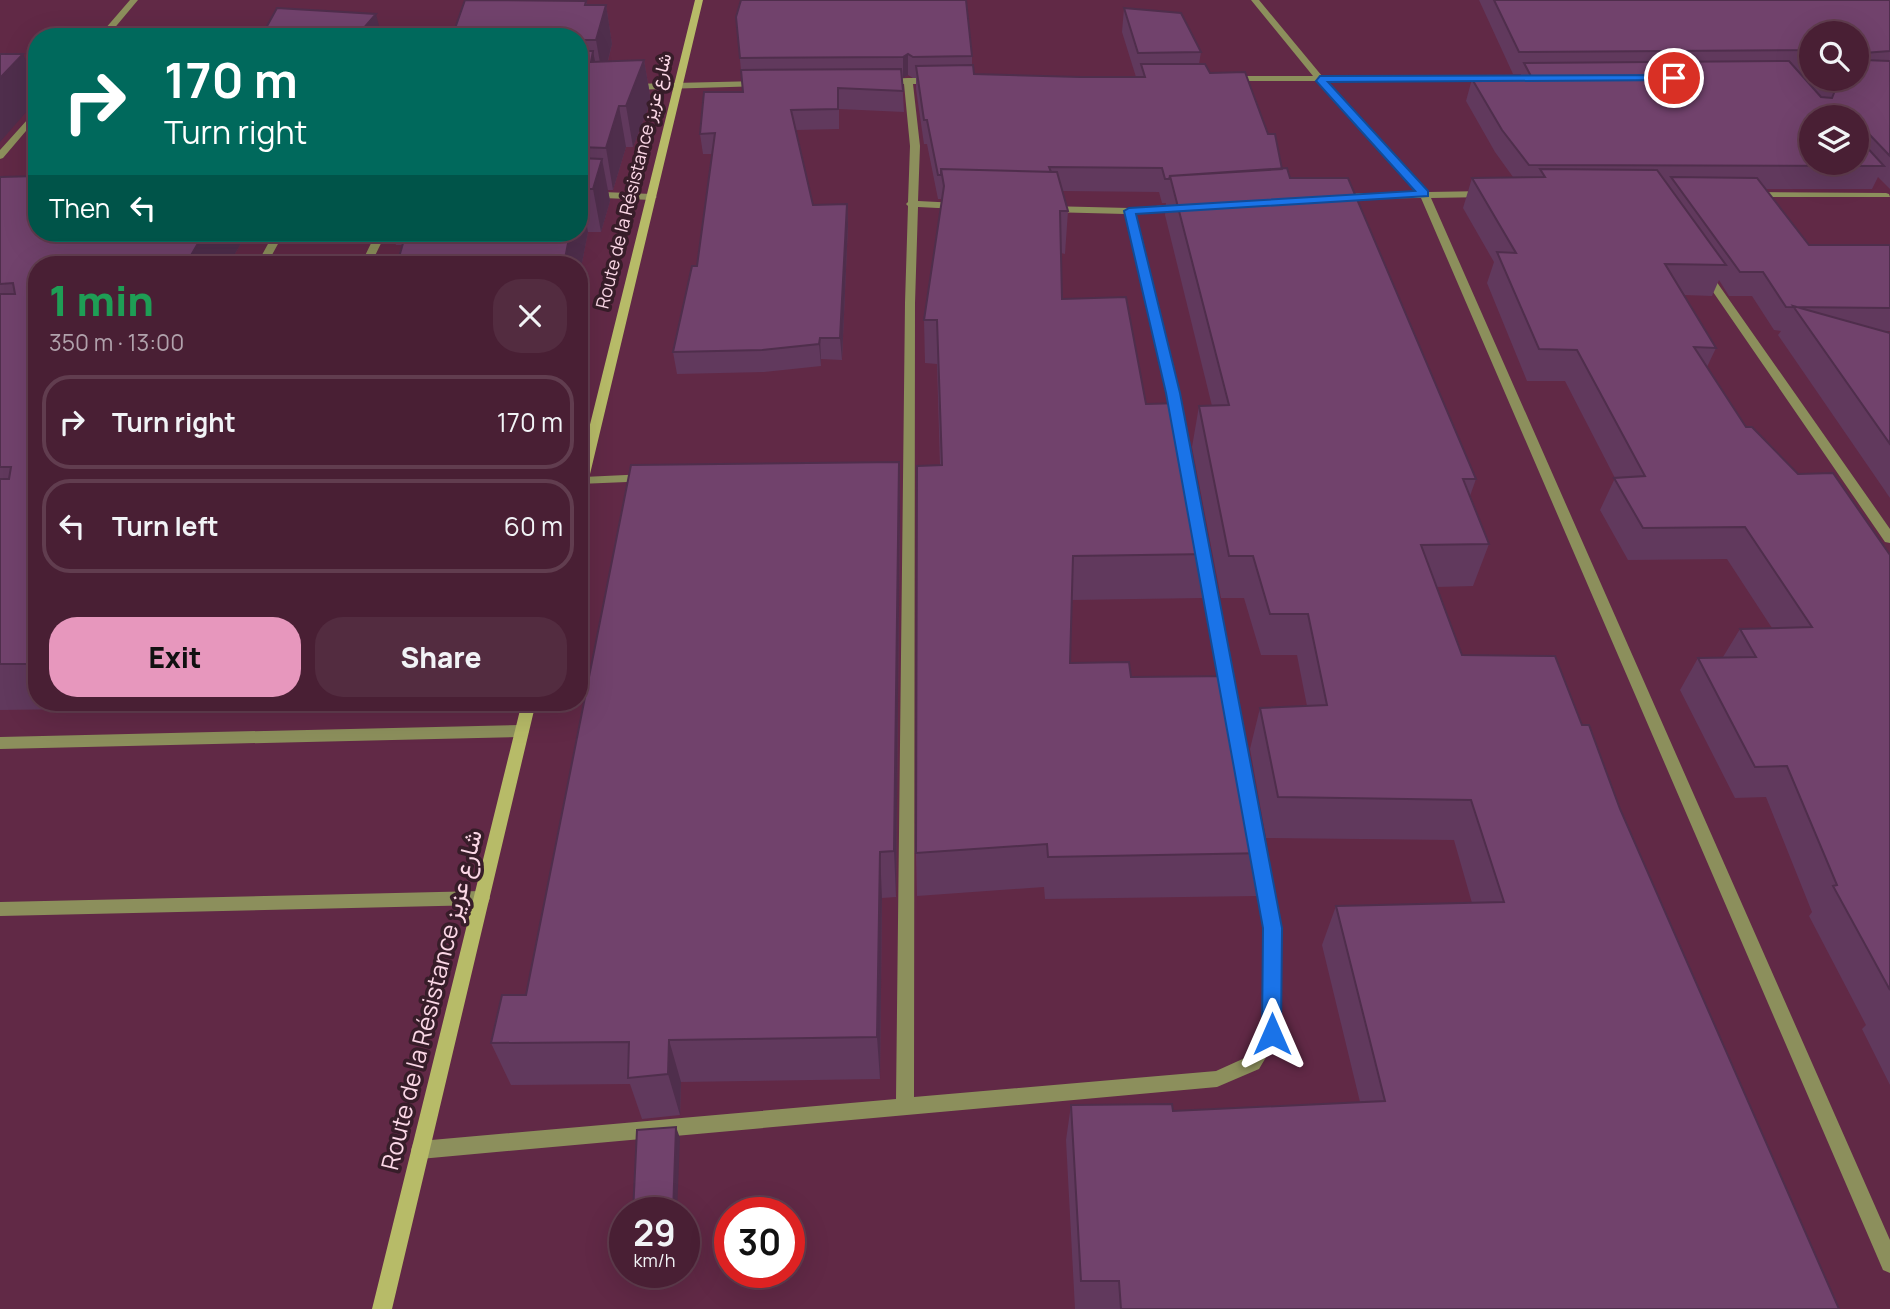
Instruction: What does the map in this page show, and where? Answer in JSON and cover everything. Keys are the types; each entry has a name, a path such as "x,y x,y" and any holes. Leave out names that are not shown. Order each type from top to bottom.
{"street":[{"path":"110,28 134,0"},
{"name":"Route de la Résistance شارع عزيز","path":"588,460 699,0"},
{"path":"1255,0 1320,79 1424,193 1890,1263"},
{"path":"1210,79 1552,78"},
{"path":"870,82 949,81"},
{"path":"905,1108 904,468 915,146 908,82"},
{"path":"616,87 768,84"},
{"path":"0,156 28,123"},
{"path":"1321,198 1424,193 1504,194"},
{"path":"588,194 652,197"},
{"path":"1734,195 1885,194"},
{"path":"911,204 966,206"},
{"path":"1034,208 1129,211 1198,206"},
{"path":"1129,211 1181,434"},
{"path":"1698,263 1890,539"},
{"path":"588,481 665,478"},
{"path":"1201,544 1232,709"},
{"name":"Route de la Résistance شارع عزيز","path":"382,1309 527,711"},
{"path":"0,743 522,731"},
{"path":"420,1150 1217,1079 1253,1063 1272,1034 1273,928 1257,846"},
{"path":"0,909 482,898"}],"building":[{"path":"465,0 586,1 585,5 606,5 596,40 588,40 588,28 455,28"},
{"path":"741,0 966,0 972,56 913,57 908,54 903,57 740,58 736,17"},
{"path":"1494,0 1890,0 1890,51 1869,53 1869,21 1799,21 1799,50 1519,52"},
{"path":"277,8 376,14 364,28 266,28"},
{"path":"1124,8 1181,13 1201,52 1138,53"},
{"path":"588,51 593,51 591,62 644,60 626,106 619,106 606,148 588,147"},
{"path":"0,54 23,54 0,78"},
{"path":"1869,60 1890,61 1890,156 1869,134 1869,105 1799,105 1799,166 1529,165 1502,130 1472,79 1532,78 1524,63 1789,61 1799,72 1799,91 1816,91 1821,97 1832,98 1832,91 1869,91"},
{"path":"1141,64 1205,64 1210,73 1245,72 1268,134 1275,134 1282,169 1170,176 1169,179 1165,179 1162,168 1049,167 1051,172 941,169 941,175 938,175 927,120 924,120 916,66 973,65 974,74 1145,77"},
{"path":"901,69 903,91 838,88 838,109 791,110 813,205 847,204 840,338 820,338 819,344 762,350 673,352 692,266 697,266 715,133 700,134 704,92 743,92 741,70"},
{"path":"1869,150 1884,166 1869,166"},
{"path":"588,158 602,159 593,189 588,189"},
{"path":"1287,168 1290,178 1348,178 1476,479 1463,479 1489,544 1421,545 1462,655 1555,656 1582,725 1589,725 1620,809 1839,1309 1121,1309 1119,1281 1081,1281 1071,1105 1172,1104 1173,1111 1385,1101 1336,906 1504,902 1471,800 1278,797 1260,708 1327,705 1308,614 1270,614 1253,556 1229,556 1199,406 1229,405 1170,176"},
{"path":"941,169 1057,172 1068,211 1060,211 1062,299 1126,297 1146,404 1181,403 1210,554 1073,556 1070,663 1129,662 1131,677 1232,676 1268,853 1048,857 1047,844 916,853 917,466 942,465 937,320 924,320 944,186"},
{"path":"1540,169 1657,170 1726,265 1665,264 1716,348 1694,347 1746,427 1752,427 1798,474 1833,473 1890,555 1890,990 1833,886 1837,885 1787,766 1755,767 1698,658 1756,657 1740,629 1812,627 1745,527 1643,528 1614,478 1645,476 1577,350 1539,349 1497,252 1516,253 1472,178 1545,177"},
{"path":"28,176 28,242 199,242 191,256 28,256 28,664 0,664 0,479 9,479 11,467 0,467 0,294 15,294 13,283 0,284 0,177"},
{"path":"1671,177 1757,178 1809,245 1890,245 1890,308 1786,307 1763,272 1740,272"},
{"path":"403,242 568,242 566,256 399,256"},
{"path":"1793,306 1890,333 1890,444"},
{"path":"899,462 894,851 880,852 877,1037 669,1040 668,1074 628,1078 629,1042 491,1043 502,995 526,995 582,711 588,711 588,682 631,465"},
{"path":"676,1127 674,1197 634,1197 637,1130"}],"route":[{"path":"1272,1034 1273,928 1173,393 1129,211 1424,193 1320,79 1674,78"}]}
